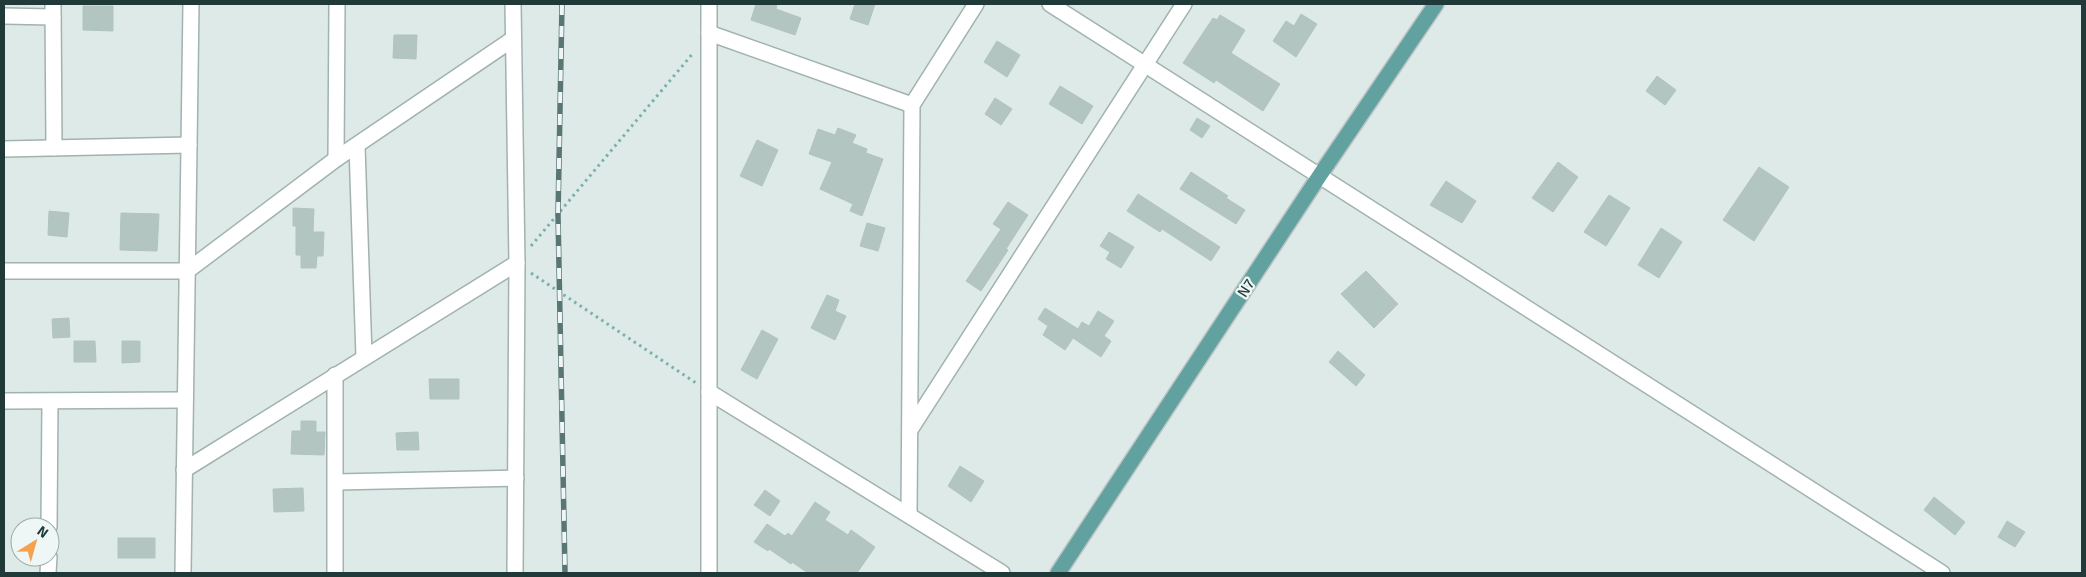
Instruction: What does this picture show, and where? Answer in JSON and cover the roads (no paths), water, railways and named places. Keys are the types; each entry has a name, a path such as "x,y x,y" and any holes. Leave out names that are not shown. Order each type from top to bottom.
{"main road":[{"name":"N7","path":"1058,573 1320,175 1436,4"}],"street":[{"path":"182,573 191,4"},
{"path":"336,159 337,4"},
{"path":"514,4 517,263 515,573"},
{"path":"709,4 709,573"},
{"path":"909,515 912,105 976,4"},
{"path":"1050,4 1942,573"},
{"path":"910,430 1184,4"},
{"path":"4,16 53,10 54,148"},
{"path":"708,34 912,105"},
{"path":"4,271 187,271 336,159 513,39"},
{"path":"4,149 189,145"},
{"path":"357,146 364,357"},
{"path":"184,470 517,263"},
{"path":"335,375 335,573"},
{"path":"709,392 1002,573"},
{"path":"4,401 185,400"},
{"path":"49,517 50,401"},
{"path":"336,482 516,478"}],"railway":[{"path":"562,4 558,215 565,573"}]}
